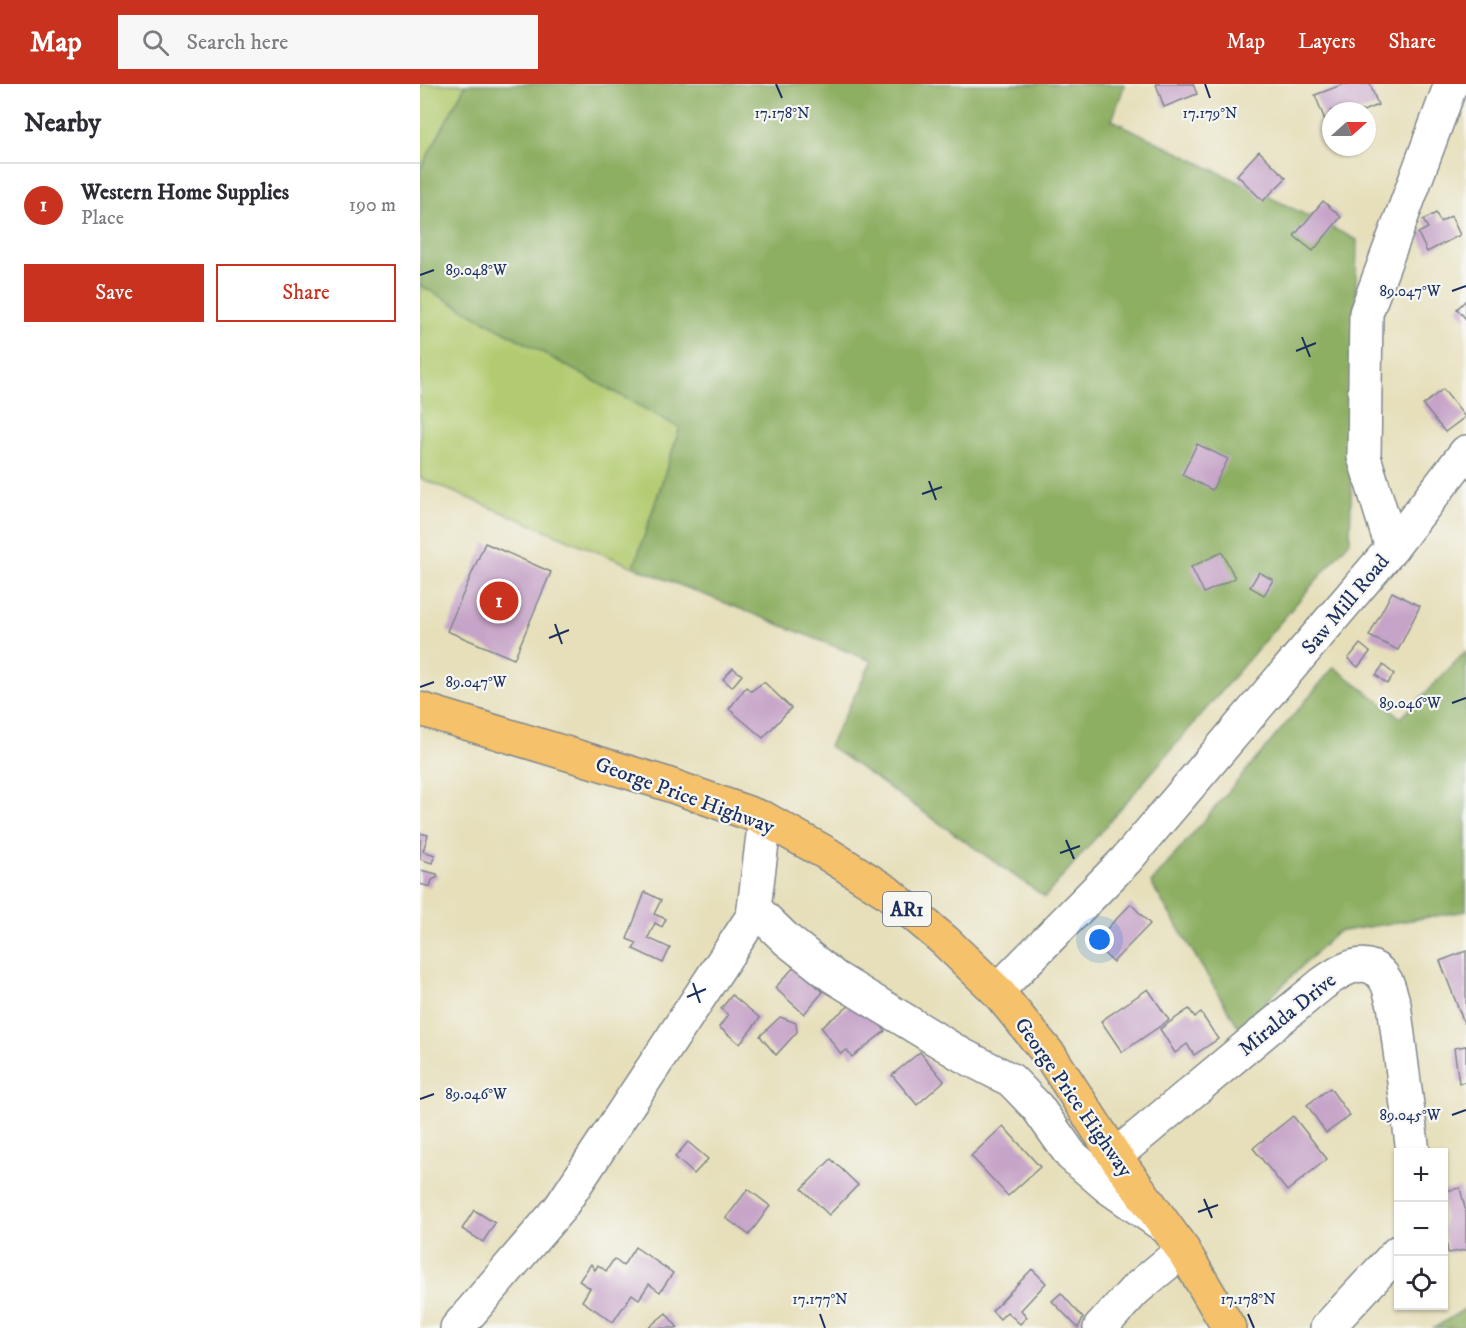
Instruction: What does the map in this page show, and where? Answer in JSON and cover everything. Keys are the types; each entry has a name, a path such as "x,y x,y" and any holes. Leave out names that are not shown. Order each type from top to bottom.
{"highway":[{"name":"George Price Highway","path":"420,709 664,783 765,819 826,853 887,892 945,941 997,991 1051,1057 1115,1156 1176,1240 1228,1328"}],"street":[{"name":"Saw Mill Road","path":"997,991 1126,860 1392,548 1364,457 1366,313 1451,84"},
{"path":"1392,548 1466,452"},
{"path":"457,1328 560,1208 753,915 765,819"},
{"path":"755,909 786,940 834,976 962,1055 1011,1080 1037,1107 1071,1155 1176,1240 1100,1328"},
{"name":"Miralda Drive","path":"1115,1156 1322,984 1341,970 1357,964 1375,969 1386,981 1394,1004 1412,1148"},
{"path":"1327,1328 1394,1256"}],"green space":[{"path":"420,84 466,84 420,170"},
{"path":"466,84 1125,84 1112,120 1357,240 1350,541 1045,897 829,746 872,661 634,567 680,428 420,285 420,170"},
{"path":"420,285 680,428 634,567 420,478"},
{"path":"1466,651 1466,911 1337,932 1239,1028 1151,883 1334,667 1401,718"},
{"path":"1466,1308 1466,1328 1434,1328"}],"building":[{"path":"1156,84 1193,84 1197,94 1164,107"},
{"path":"1344,84 1370,84 1378,105 1376,106 1376,102 1322,102 1322,112 1315,95"},
{"path":"1259,151 1286,178 1263,201 1237,175"},
{"path":"1323,201 1341,217 1313,251 1294,236"},
{"path":"1436,213 1440,222 1451,216 1460,235 1427,252 1418,233 1428,228 1423,220"},
{"path":"1466,300 1466,319 1457,309"},
{"path":"1443,389 1465,417 1445,432 1423,405"},
{"path":"1197,444 1228,459 1212,490 1182,475"},
{"path":"485,543 551,572 514,659 447,631"},
{"path":"1222,552 1235,578 1204,593 1191,567"},
{"path":"1259,572 1273,580 1264,595 1250,587"},
{"path":"1392,592 1420,606 1398,650 1369,636"},
{"path":"1360,644 1370,652 1358,667 1348,659"},
{"path":"1383,665 1394,674 1387,684 1376,675"},
{"path":"733,668 742,675 732,687 723,679"},
{"path":"764,682 791,708 763,738 729,709 746,687 751,691"},
{"path":"420,833 428,835 423,851 435,855 432,863 420,859"},
{"path":"420,870 437,874 438,877 432,880 430,887 420,884"},
{"path":"645,892 661,900 654,914 666,919 662,927 655,923 648,938 670,948 663,963 633,949 637,943 627,939"},
{"path":"1131,904 1150,924 1113,962 1093,943"},
{"path":"1466,951 1466,1023 1464,1023 1440,961"},
{"path":"795,966 823,992 804,1014 775,988"},
{"path":"1148,989 1169,1020 1122,1052 1101,1021"},
{"path":"732,995 760,1018 740,1044 719,1027 728,1015 721,1009"},
{"path":"861,997 885,1031 852,1057 847,1050 841,1054 821,1027"},
{"path":"1189,1009 1195,1017 1201,1013 1218,1039 1194,1055 1187,1044 1175,1053 1160,1029"},
{"path":"780,1017 796,1023 797,1032 776,1055 760,1036"},
{"path":"1466,1046 1466,1082 1459,1083 1454,1048"},
{"path":"920,1052 944,1081 917,1105 892,1075"},
{"path":"1330,1088 1350,1116 1326,1133 1307,1105"},
{"path":"1293,1116 1327,1159 1287,1191 1253,1148"},
{"path":"1003,1126 1040,1167 1008,1196 971,1156"},
{"path":"688,1142 708,1159 694,1174 675,1157"},
{"path":"831,1159 858,1185 829,1215 802,1189"},
{"path":"1460,1188 1466,1212 1466,1250 1448,1253 1448,1202 1448,1190"},
{"path":"748,1189 770,1206 749,1235 726,1218"},
{"path":"474,1210 495,1223 483,1242 462,1229"},
{"path":"635,1247 673,1273 660,1292 649,1284 639,1299 632,1294 613,1322 582,1301 590,1288 579,1281 591,1264 595,1270 598,1265 606,1271 614,1259 623,1266"},
{"path":"1032,1269 1046,1283 1021,1310 1027,1317 1020,1324 1007,1312 1000,1319 992,1311"},
{"path":"1061,1293 1083,1318 1078,1328 1052,1301"},
{"path":"666,1313 678,1328 648,1328"}],"place":[{"name":"Western Home Supplies","path":"499,601"}]}
